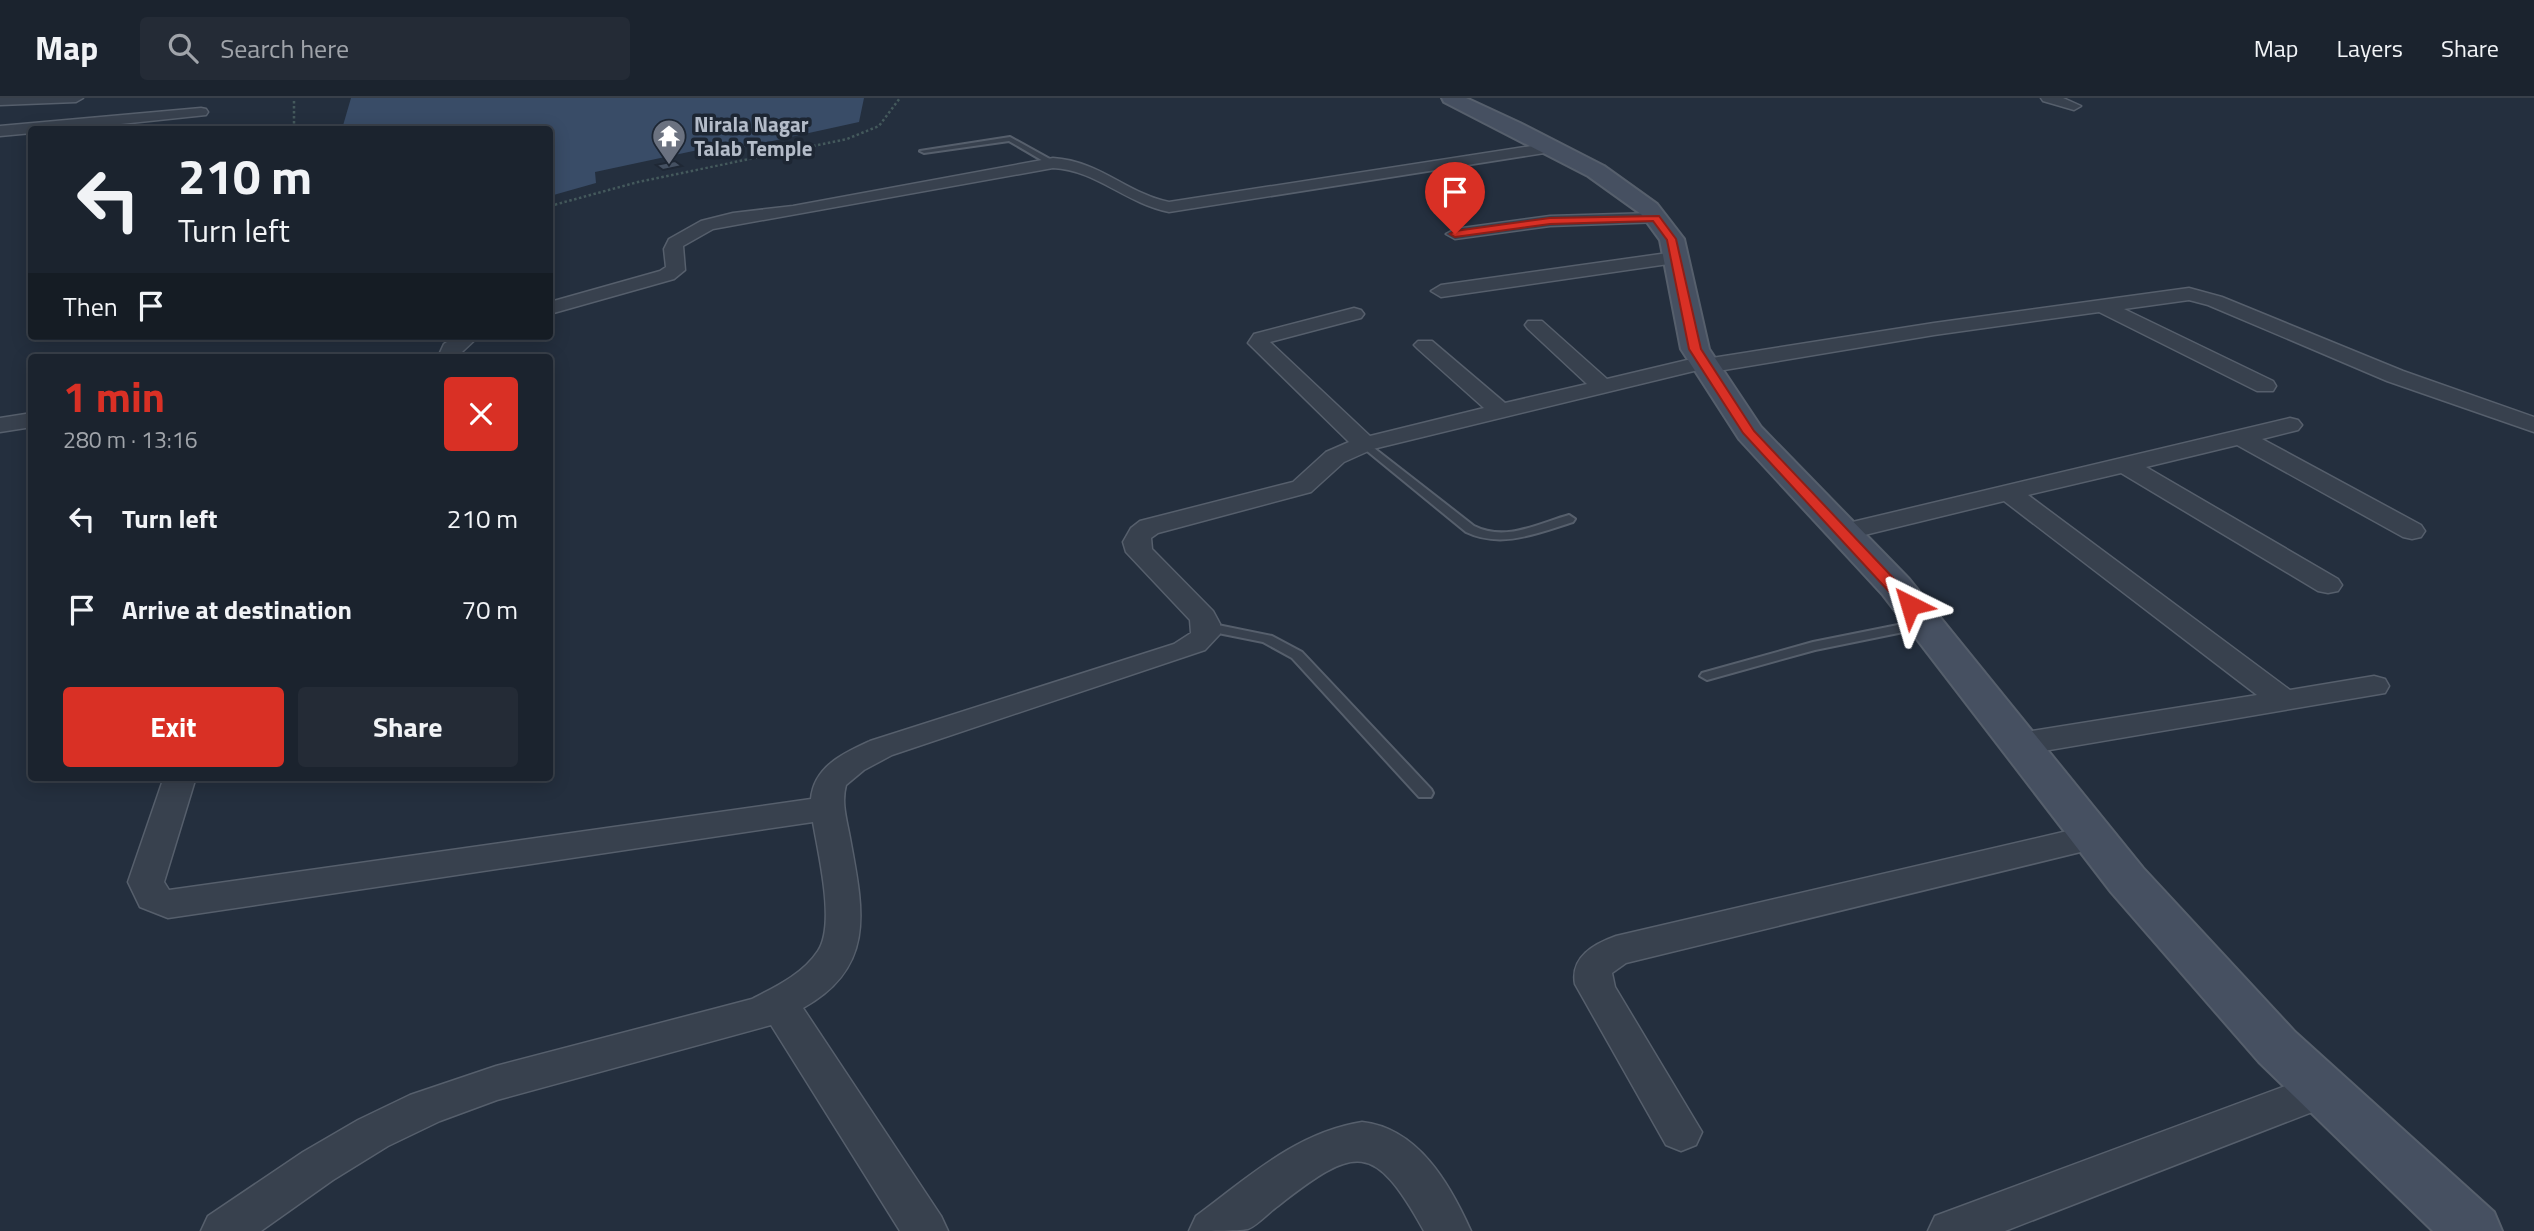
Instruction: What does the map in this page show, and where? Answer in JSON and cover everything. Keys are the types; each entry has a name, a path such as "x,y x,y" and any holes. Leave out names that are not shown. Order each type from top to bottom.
{"street":[{"path":"0,101 76,98"},
{"path":"1451,98 1596,171 1649,209 1672,239 1695,349 1749,433 1896,587 2127,880 2277,1047 2473,1231"},
{"path":"2048,98 2074,106"},
{"path":"53,126 201,112"},
{"path":"0,131 28,128"},
{"path":"553,308 667,275 676,270 673,251 675,243 692,232 722,221 786,212 1053,163 1081,165 1152,204 1169,207 1536,140"},
{"path":"1455,234 1550,221 1655,218"},
{"path":"1441,291 1675,258"},
{"path":"240,1225 318,1166 373,1133 425,1108 496,1083 762,1012 779,1004 825,973 841,948 846,919 828,808 828,788 837,774 855,760 881,748 1184,650 1200,642 1208,627 1203,617 1139,552 1136,541 1140,534 1165,521 1302,486 1335,457 1365,444 1602,386 1705,364 2178,294 2204,298 2395,376 2534,425"},
{"path":"2099,305 2265,386"},
{"path":"1354,314 1272,334 1261,338 1259,343 1365,444"},
{"path":"1535,325 1602,386"},
{"path":"450,354 452,349 464,340"},
{"path":"1426,345 1500,411"},
{"path":"0,425 28,421"},
{"path":"1844,532 2290,425"},
{"path":"2241,437 2412,531"},
{"path":"2124,465 2328,585"},
{"path":"2008,492 2284,701"},
{"path":"2020,744 2374,686"},
{"path":"179,781 146,882 148,894 168,904 828,808"},
{"path":"1681,1132 1597,992 1591,978 1594,967 1602,958 1629,948 2093,837"},
{"path":"779,1004 925,1231"},
{"path":"1951,1231 2323,1090"},
{"path":"1212,1231 1311,1157 1343,1143 1365,1140 1384,1149 1406,1165 1448,1231"}],"lane":[{"path":"924,151 1010,139 1053,163"},
{"path":"1365,444 1470,529 1485,537 1503,537 1569,519"},
{"path":"1707,676 1813,646 1925,623"},
{"path":"1208,627 1267,639 1297,654 1425,793"}],"path":[{"path":"553,205 638,181 847,139 879,126 900,98"},
{"path":"294,101 294,126"}],"water":[{"path":"351,98 864,98 859,122 727,151 712,147 595,172 596,183 553,195 553,126 343,126"}],"building":[{"name":"Nirala Nagar Talab Temple","path":"675,161 682,166 663,170 656,165"}],"place":[{"name":"Nirala Nagar Talab Temple","path":"669,166"}],"route":[{"path":"1455,234 1550,221 1655,218 1672,239 1695,349 1749,433 1910,605"}]}
